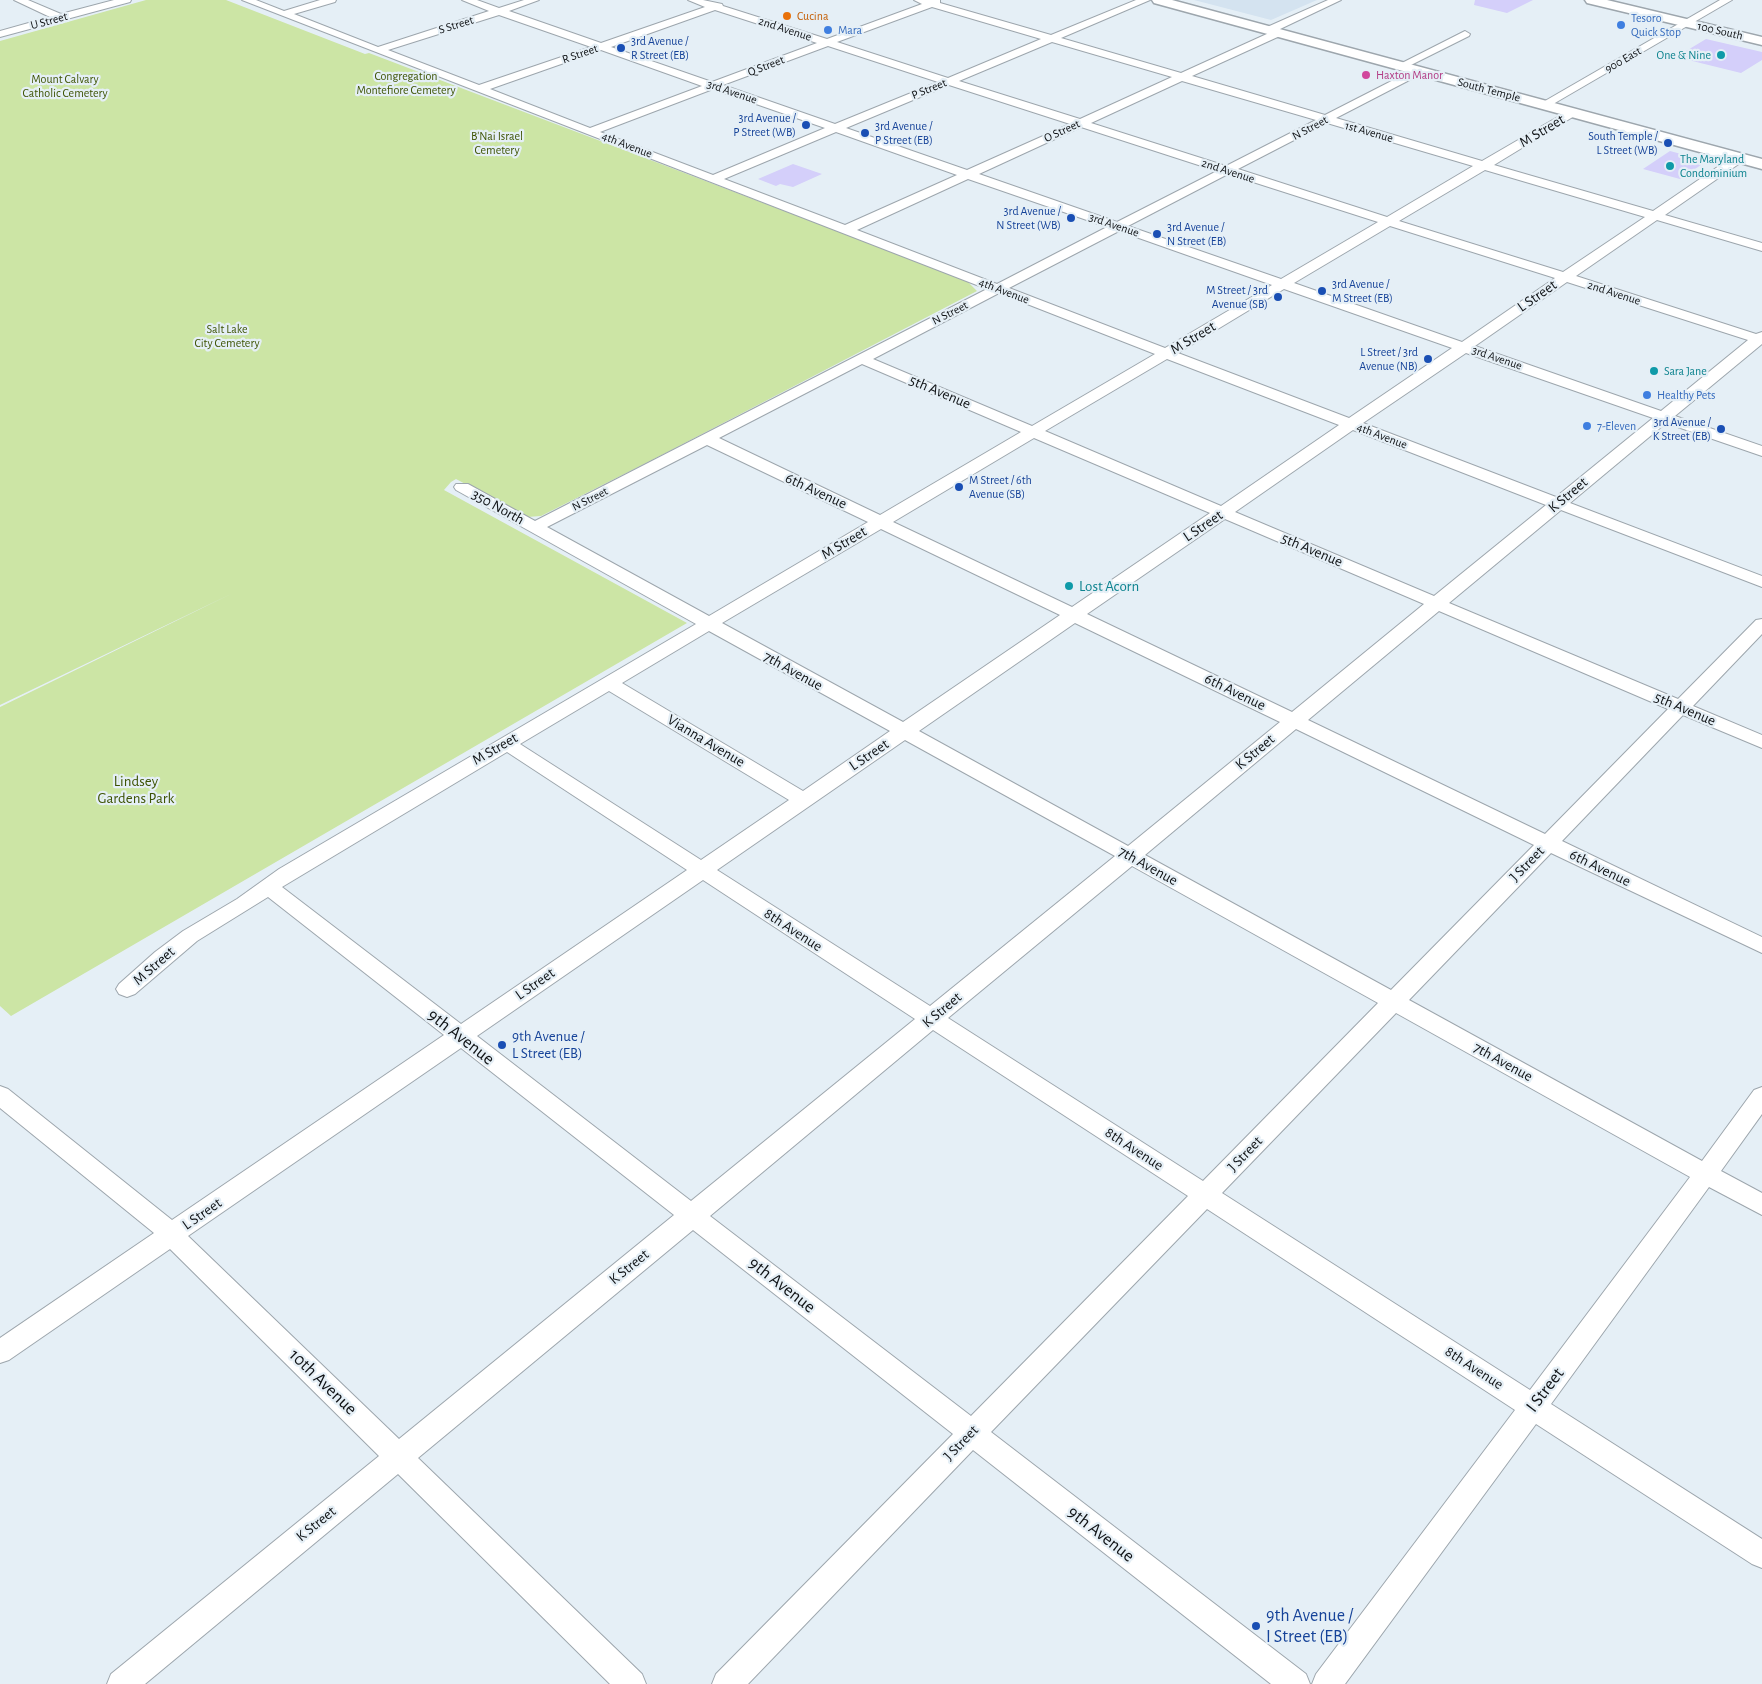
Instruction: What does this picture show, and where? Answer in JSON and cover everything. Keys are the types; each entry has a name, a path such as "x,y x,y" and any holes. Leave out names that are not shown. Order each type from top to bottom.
{"main road":[{"name":"South Temple","path":"1158,0 1762,164"},
{"name":"100 South","path":"1591,0 1762,41"}],"street":[{"path":"19,0 61,18"},
{"name":"U Street","path":"0,34 126,0"},
{"name":"4th Avenue","path":"247,0 1762,582"},
{"path":"284,14 330,0"},
{"name":"3rd Avenue","path":"467,0 1762,451"},
{"name":"S Street","path":"378,50 534,0"},
{"name":"2nd Avenue","path":"694,0 1388,222 1761,338"},
{"name":"R Street","path":"480,89 737,0"},
{"name":"1st Avenue","path":"919,0 935,2 1051,39 1762,247"},
{"name":"P Street","path":"713,179 1145,0"},
{"name":"O Street","path":"846,230 1180,77 1336,0"},
{"name":"900 East","path":"1544,105 1727,0"},
{"name":"Q Street","path":"591,131 935,2"},
{"path":"1402,66 1465,34"},
{"name":"N Street","path":"534,528 1419,71"},
{"name":"M Street","path":"127,990 178,945 244,904 268,886 408,800 506,744 1572,113"},
{"name":"L Street","path":"0,1352 1739,158"},
{"name":"K Street","path":"122,1684 1663,416 1761,338"},
{"name":"5th Avenue","path":"862,359 1762,742"},
{"name":"6th Avenue","path":"708,439 1762,946"},
{"name":"350 North","path":"462,487 534,528"},
{"name":"7th Avenue","path":"534,528 1762,1205"},
{"name":"J Street","path":"726,1684 1762,624"},
{"name":"Vianna Avenue","path":"608,683 804,800"},
{"name":"8th Avenue","path":"506,744 1762,1555"},
{"name":"9th Avenue","path":"268,886 1295,1684"},
{"name":"10th Avenue","path":"0,1096 153,1217 631,1684"},
{"name":"I Street","path":"1327,1684 1762,1096"}],"shaded area":[{"path":"1194,0 1317,0 1271,20"}],"green space":[{"name":"Salt Lake City Cemetery","path":"146,0 226,0 966,280 977,291 541,516 527,517 456,479 451,482 444,490 687,623 11,1016 0,1006 0,707 233,593 0,705 0,41"}],"building":[{"path":"1475,0 1533,0 1507,13 1474,5"},
{"name":"One & Nine","path":"1706,39 1762,52 1762,60 1741,73 1676,57"},
{"name":"The Maryland Condominium","path":"1670,151 1707,161 1680,179 1643,169"},
{"path":"793,164 822,174 793,187 780,184 776,186 758,179"}],"place":[{"name":"Cucina","path":"787,16"},
{"name":"Tesoro Quick Stop","path":"1621,25"},
{"name":"Mara","path":"828,30"},
{"name":"3rd Avenue / R Street (EB)","path":"621,48"},
{"name":"One & Nine","path":"1721,55"},
{"name":"Haxton Manor","path":"1366,75"},
{"name":"3rd Avenue / P Street (WB)","path":"806,125"},
{"name":"3rd Avenue / P Street (EB)","path":"865,133"},
{"name":"South Temple / L Street (WB)","path":"1668,143"},
{"name":"The Maryland Condominium","path":"1670,166"},
{"name":"3rd Avenue / N Street (WB)","path":"1071,218"},
{"name":"3rd Avenue / N Street (EB)","path":"1157,234"},
{"name":"3rd Avenue / M Street (EB)","path":"1322,291"},
{"name":"M Street / 3rd Avenue (SB)","path":"1278,297"},
{"name":"L Street / 3rd Avenue (NB)","path":"1428,359"},
{"name":"Sara Jane","path":"1654,371"},
{"name":"Healthy Pets","path":"1647,395"},
{"name":"7-Eleven","path":"1587,426"},
{"name":"3rd Avenue / K Street (EB)","path":"1721,429"},
{"name":"M Street / 6th Avenue (SB)","path":"959,487"},
{"name":"Lost Acorn","path":"1069,586"},
{"name":"9th Avenue / L Street (EB)","path":"502,1045"},
{"name":"9th Avenue / I Street (EB)","path":"1256,1626"}],"park label":[{"name":"Congregation Montefiore Cemetery","path":"406,83"},
{"name":"Mount Calvary Catholic Cemetery","path":"65,86"},
{"name":"B'Nai Israel Cemetery","path":"497,143"},
{"name":"Lindsey Gardens Park","path":"136,790"}]}
